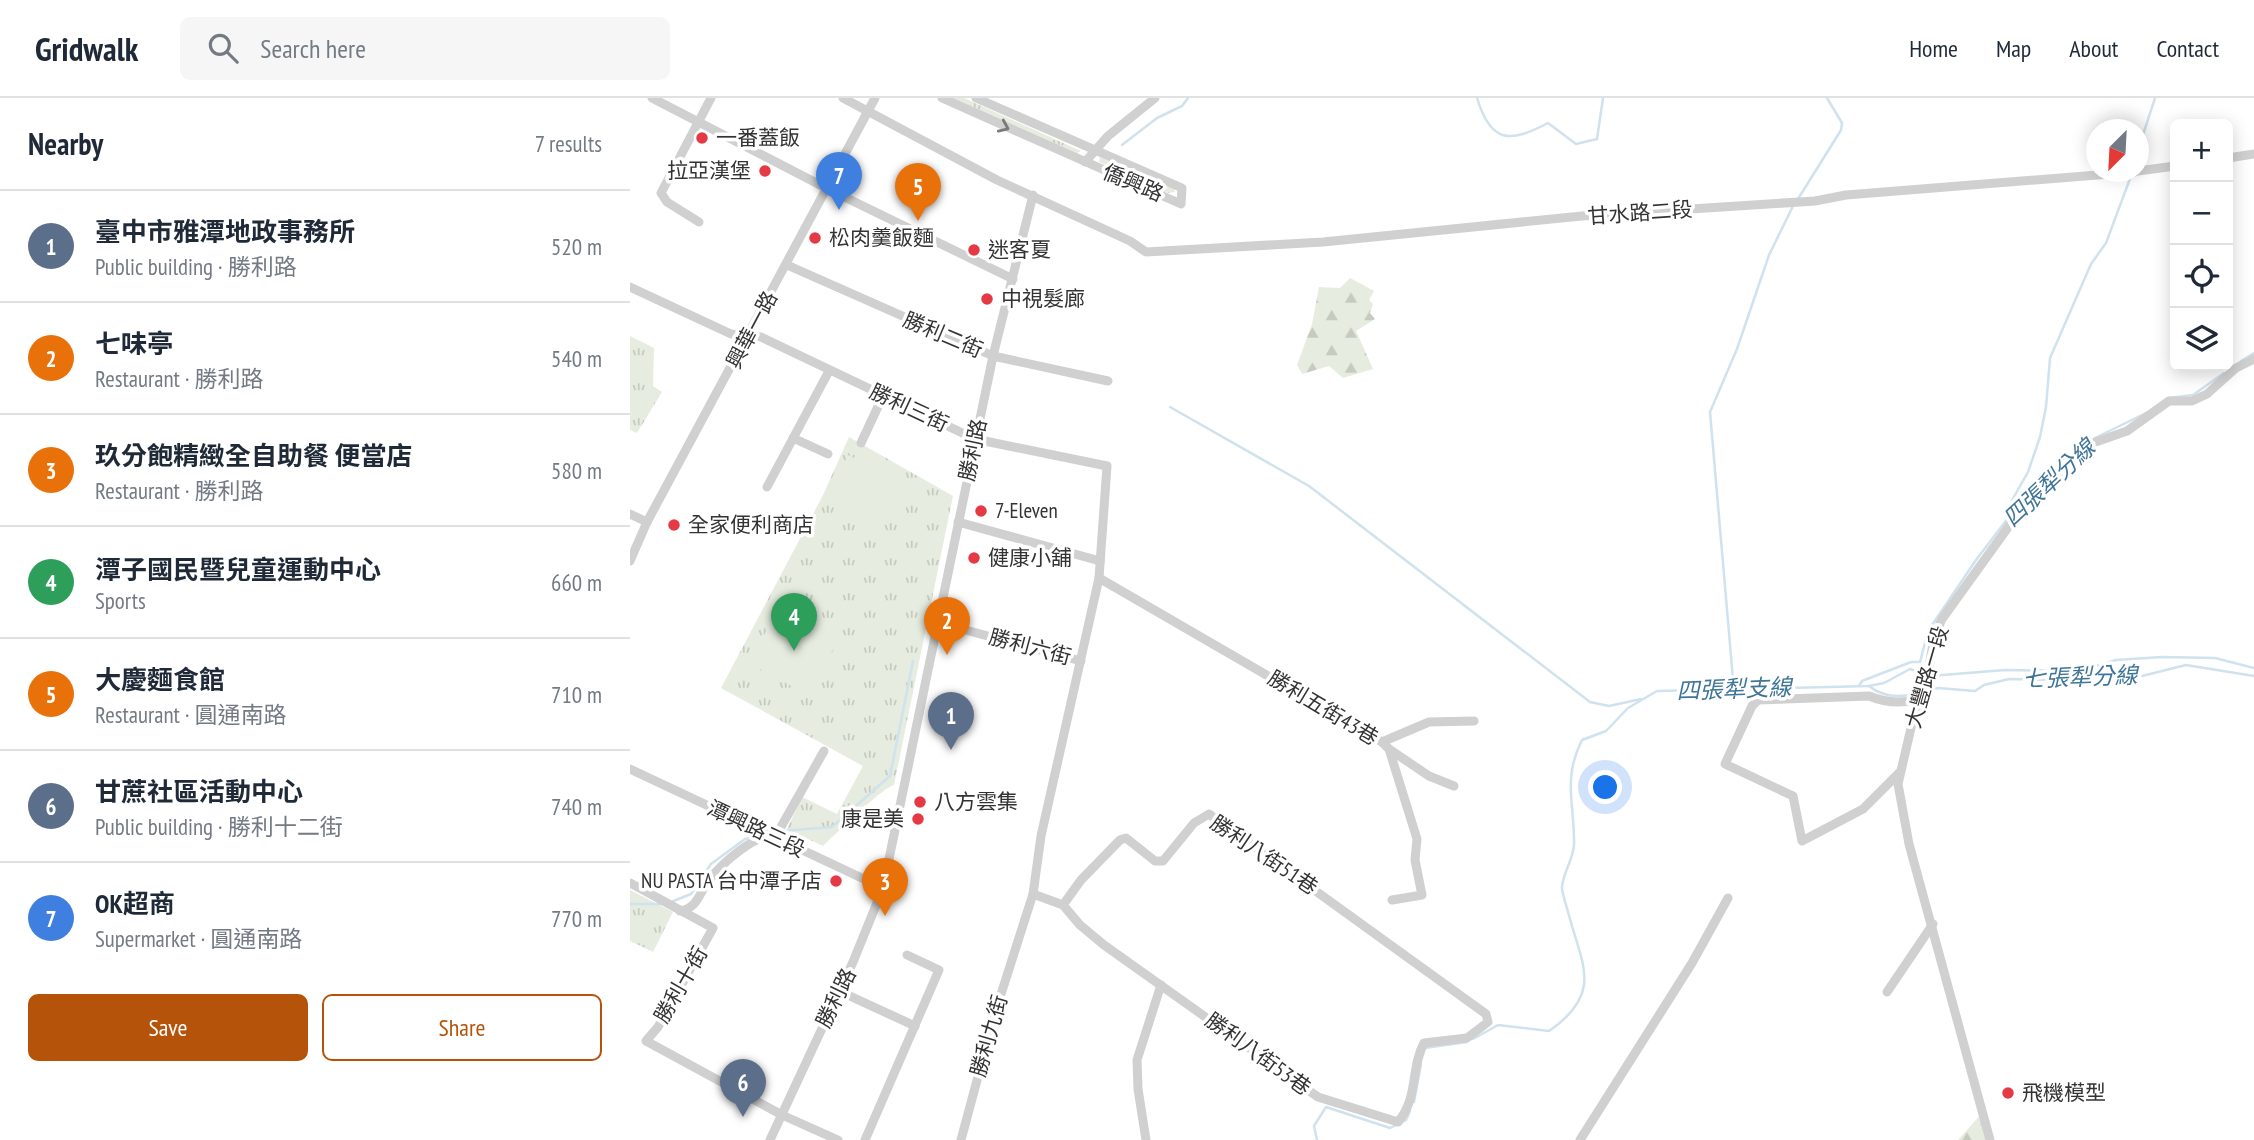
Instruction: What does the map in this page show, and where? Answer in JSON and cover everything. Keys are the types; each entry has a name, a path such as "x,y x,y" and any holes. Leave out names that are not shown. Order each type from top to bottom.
{"street":[{"path":"652,98 826,188 1013,279"},
{"path":"699,222 667,202 661,194 711,98"},
{"path":"843,98 997,180 1034,195"},
{"name":"興華一路","path":"630,561 648,522 874,98"},
{"name":"僑興路","path":"942,98 1181,204 1182,187 976,98"},
{"path":"1086,162 1094,149 1155,98"},
{"path":"2233,157 2254,154"},
{"name":"甘水路二段","path":"2149,169 2170,167"},
{"name":"甘水路二段","path":"1034,195 1146,252 1323,242 1582,216 1815,201 1846,195 2086,175"},
{"name":"勝利路","path":"770,1140 883,888 993,356 1034,195"},
{"name":"勝利二街","path":"787,265 993,356 1108,380"},
{"name":"勝利三街","path":"630,287 731,334 761,337 975,439 1107,467 1100,561"},
{"name":"大豐路一段","path":"1990,1140 1909,844 1898,784 1919,699 1927,678 1934,638 1942,619 2026,504 2090,444 2127,431 2169,401 2192,401 2207,394 2236,368 2254,359"},
{"path":"767,488 829,371"},
{"path":"861,443 883,396"},
{"path":"793,438 828,454"},
{"path":"630,514 648,522"},
{"path":"958,522 1100,561 1099,578 1081,660"},
{"name":"勝利五街43巷","path":"1099,578 1386,745 1417,839 1415,860 1422,895 1392,900"},
{"name":"勝利六街","path":"936,622 1081,660 1041,836"},
{"path":"1904,768 1863,809 1802,841 1793,796 1726,764 1752,706 1758,701 1869,696 1880,701 1904,703 1919,699"},
{"path":"1454,786 1429,776 1386,745 1429,722 1474,721"},
{"path":"630,883 680,911 695,904 708,881 722,866 772,832 824,751"},
{"name":"潭興路三段","path":"630,769 772,832 883,888"},
{"name":"勝利八街51巷","path":"1063,905 1082,880 1120,840 1126,838 1155,861 1163,861 1194,823 1209,814 1486,1014"},
{"name":"勝利九街","path":"961,1140 1018,933 1033,894 1041,836"},
{"name":"勝利八街53巷","path":"1033,894 1063,905 1080,925 1104,945 1318,1097 1398,1122 1408,1110 1416,1083 1417,1055 1424,1042 1466,1038 1488,1022 1486,1014"},
{"path":"1580,1140 1692,963 1728,898"},
{"name":"勝利十街","path":"680,911 713,928 658,1027 646,1041 782,1115"},
{"path":"1888,992 1933,924"},
{"path":"865,1140 939,970 907,955"},
{"path":"1146,1140 1138,1089 1138,1060 1161,985"},
{"path":"839,991 915,1026"},
{"path":"782,1115 838,1140"}],"green space":[{"path":"953,98 964,98 1081,151 1077,153"},
{"path":"1100,157 1174,189 1175,192 1168,193 1099,162"},
{"path":"1350,278 1374,291 1369,300 1373,304 1370,313 1375,319 1356,331 1373,369 1343,378 1329,366 1302,374 1297,365 1312,324 1319,287 1340,288"},
{"path":"630,336 654,348 653,386 662,392 637,433 630,430"},
{"path":"849,437 953,496 894,785 870,802 823,846 787,829 802,797 837,814 863,766 721,688 823,495"},
{"path":"848,455 902,482 882,523 828,496"},
{"path":"780,606 839,639 808,695 749,663"},
{"path":"630,890 673,912 653,952 630,941"},
{"path":"1983,1112 1990,1140 1958,1140"}],"waterway":[{"path":"1122,145 1157,118 1182,106 1188,98"},
{"path":"1477,98 1489,124 1504,135 1523,134 1548,123 1576,144 1597,139 1603,98"},
{"path":"1798,199 1841,130 1842,123 1827,98"},
{"path":"2148,119 2155,98"},
{"path":"2013,511 2011,502 2028,472 2040,437 2046,407 2050,358 2091,264 2106,243 2129,182"},
{"path":"1734,691 1710,412 1737,349 1769,255 1794,204"},
{"name":"四張犁分線","path":"2241,361 2254,353"},
{"name":"四張犁分線","path":"2169,398 2193,395 2224,373"},
{"path":"1170,407 1309,486 1590,702 1609,706 1641,699"},
{"name":"四張犁分線","path":"2095,438 2146,413"},
{"name":"四張犁分線","path":"1859,686 1862,681 1911,662 1920,662 1928,631 1976,560 2015,509 2086,442"},
{"path":"1930,676 2005,670 2079,671 2116,660 2162,657 2215,658 2254,668"},
{"path":"781,831 832,827 890,776 913,661"},
{"name":"七張犁分線","path":"1925,691 1938,688 1975,691 1984,685 2009,679 2067,680 2104,672 2138,677 2186,665 2254,676"},
{"name":"四張犁支線","path":"1473,1039 1498,1025 1549,1031 1567,1017 1578,1003 1583,989 1582,960 1562,887 1574,845 1572,767 1582,740 1606,731 1628,708 1657,691 1869,686 1884,683 1910,669 1924,674"},
{"name":"七張犁分線","path":"1869,686 1893,696 1918,693"},
{"path":"671,902 691,894 711,864 745,839 754,837"},
{"path":"630,904 662,904"},
{"name":"四張犁支線","path":"1425,1048 1467,1042"},
{"name":"四張犁支線","path":"1414,1102 1421,1064"},
{"name":"四張犁支線","path":"1317,1140 1314,1126 1326,1107 1390,1128 1406,1120 1410,1111"}],"place":[{"name":"一番蓋飯","path":"702,138"},
{"name":"拉亞漢堡","path":"765,171"},
{"name":"OK超商","path":"839,210"},
{"name":"大慶麵食館","path":"918,221"},
{"name":"松肉羹飯麵","path":"815,238"},
{"name":"迷客夏","path":"974,250"},
{"name":"中視髮廊","path":"987,299"},
{"name":"7-Eleven","path":"981,511"},
{"name":"全家便利商店","path":"674,525"},
{"name":"健康小舖","path":"974,558"},
{"name":"潭子國民暨兒童運動中心","path":"794,651"},
{"name":"七味亭","path":"947,655"},
{"name":"臺中市雅潭地政事務所","path":"951,750"},
{"name":"八方雲集","path":"920,802"},
{"name":"康是美","path":"918,819"},
{"name":"NU PASTA 台中潭子店","path":"836,881"},
{"name":"玖分飽精緻全自助餐 便當店","path":"885,916"},
{"name":"飛機模型","path":"2008,1093"},
{"name":"甘蔗社區活動中心","path":"743,1117"}]}
